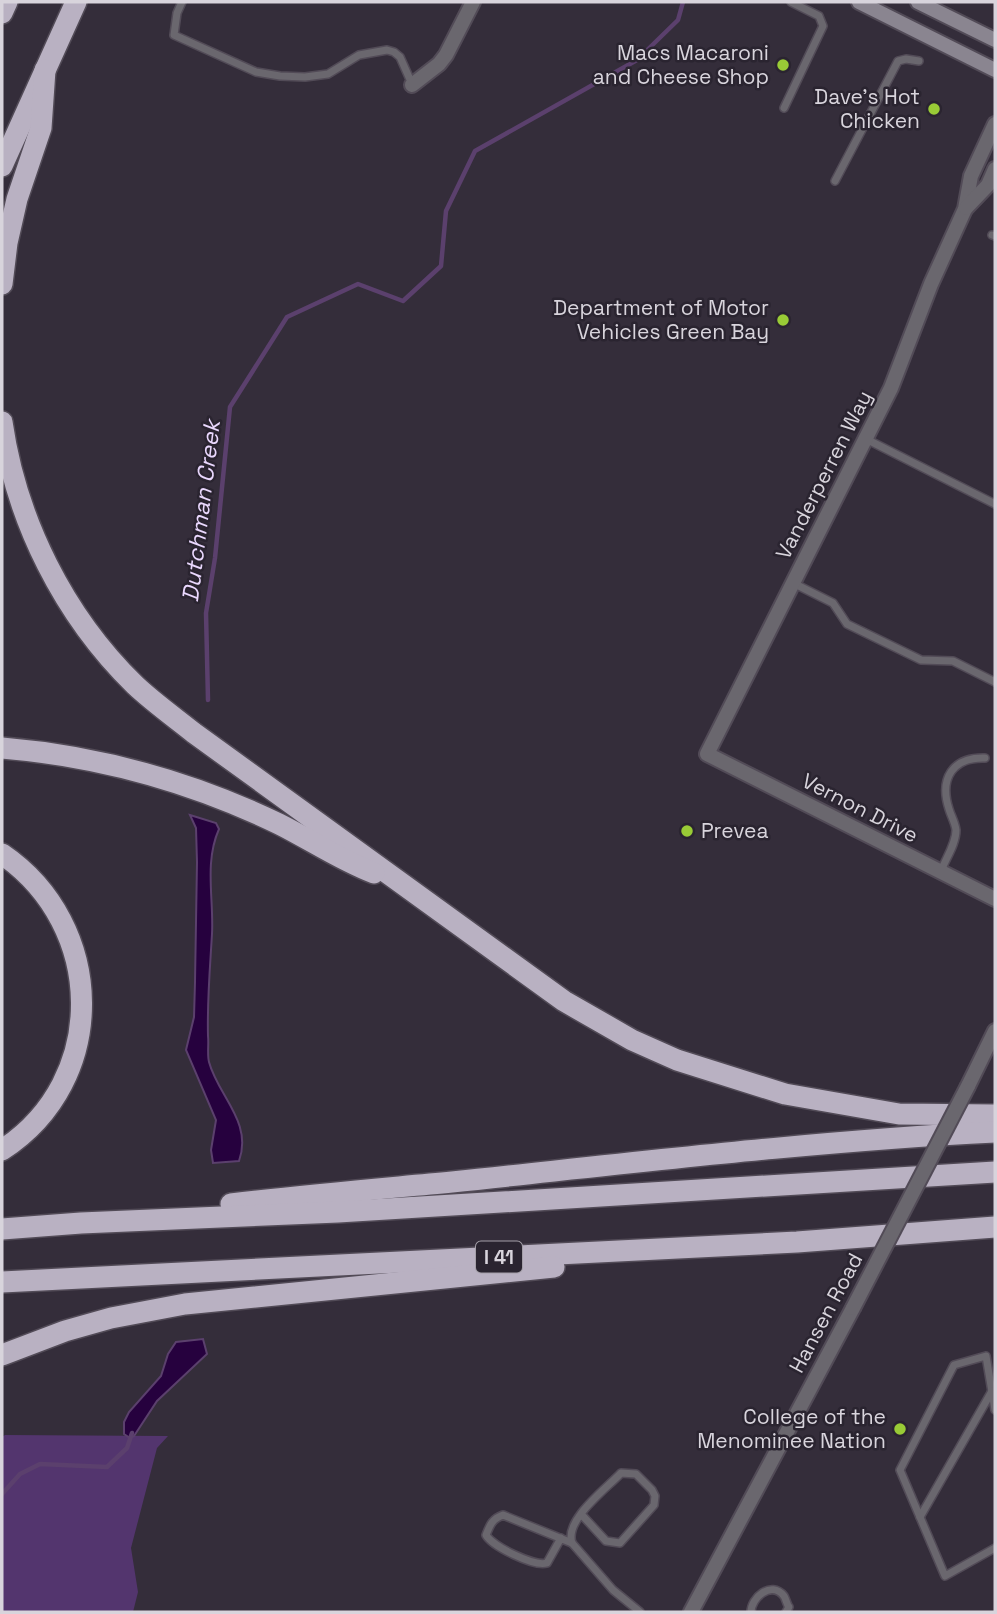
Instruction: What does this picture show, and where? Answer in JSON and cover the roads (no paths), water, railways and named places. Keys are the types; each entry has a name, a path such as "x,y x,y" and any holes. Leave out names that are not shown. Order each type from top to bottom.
{"highway":[{"path":"2,13 7,2"},
{"path":"2,166 76,2"},
{"path":"2,284 7,243 17,199 41,128 45,70"},
{"path":"2,422 20,503 48,567 85,627 137,686 194,733 564,1001 632,1040 677,1060 774,1091 899,1114 995,1115"},
{"path":"2,748 72,757 143,772 215,797 280,825 341,860 405,886"},
{"path":"2,854 44,892 60,915 75,951 81,977 82,1003 75,1053 66,1078 55,1097 32,1125 2,1150"},
{"path":"81,1223 325,1192 452,1182 702,1155 995,1132"},
{"path":"2,1229 338,1212 995,1172"},
{"name":"I 41","path":"2,1282 797,1242 995,1227"},
{"path":"2,1355 88,1324 185,1304 797,1242"}],"street":[{"path":"412,85 439,64 446,55 473,2"},
{"path":"859,2 995,70"},
{"path":"918,2 995,40"},
{"name":"Vanderperren Way","path":"707,754 891,388 931,284 965,209 971,176 995,124"},
{"name":"Vanderperren Way","path":"965,209 988,185 995,169"},
{"name":"Vernon Drive","path":"707,754 995,899"},
{"name":"Hansen Road","path":"691,1612 853,1308 995,1031"}],"lane":[{"path":"183,2 177,13 174,35 256,72 305,77 328,74 359,55 387,50 394,51 400,57 412,85"},
{"path":"784,108 823,26 820,16 791,2"},
{"path":"835,181 898,61 919,61"},
{"path":"866,439 995,504"},
{"path":"793,583 832,603 847,624 921,660 953,661 995,682"},
{"path":"940,872 954,841 956,829 947,796 950,774 961,761 985,758"},
{"path":"995,1410 986,1356 954,1365 900,1470 945,1576 995,1548"},
{"path":"920,1517 992,1391"},
{"path":"581,1514 606,1541 620,1543 654,1505 655,1496 636,1474 621,1473 581,1514 572,1525 569,1536 613,1590 639,1612"},
{"path":"561,1538 547,1563 538,1565 491,1543 486,1535 495,1518 503,1515 561,1538 572,1543"},
{"path":"751,1612 751,1603 757,1595 777,1591 785,1596 789,1608 786,1612"}],"waterway":[{"name":"Dutchman Creek","path":"208,700 206,613 215,558 230,407 287,317 358,284 403,301 441,266 446,211 475,151 637,60 678,20 683,2"},
{"name":"Dutchman Creek","path":"2,1494 20,1474 40,1464 107,1467 127,1448 132,1433"}],"place":[{"name":"Macs Macaroni and Cheese Shop","path":"783,65"},
{"name":"Dave's Hot Chicken","path":"934,109"},
{"name":"Department of Motor Vehicles Green Bay","path":"783,320"},
{"name":"Prevea","path":"687,831"},
{"name":"College of the Menominee Nation","path":"900,1429"}]}
